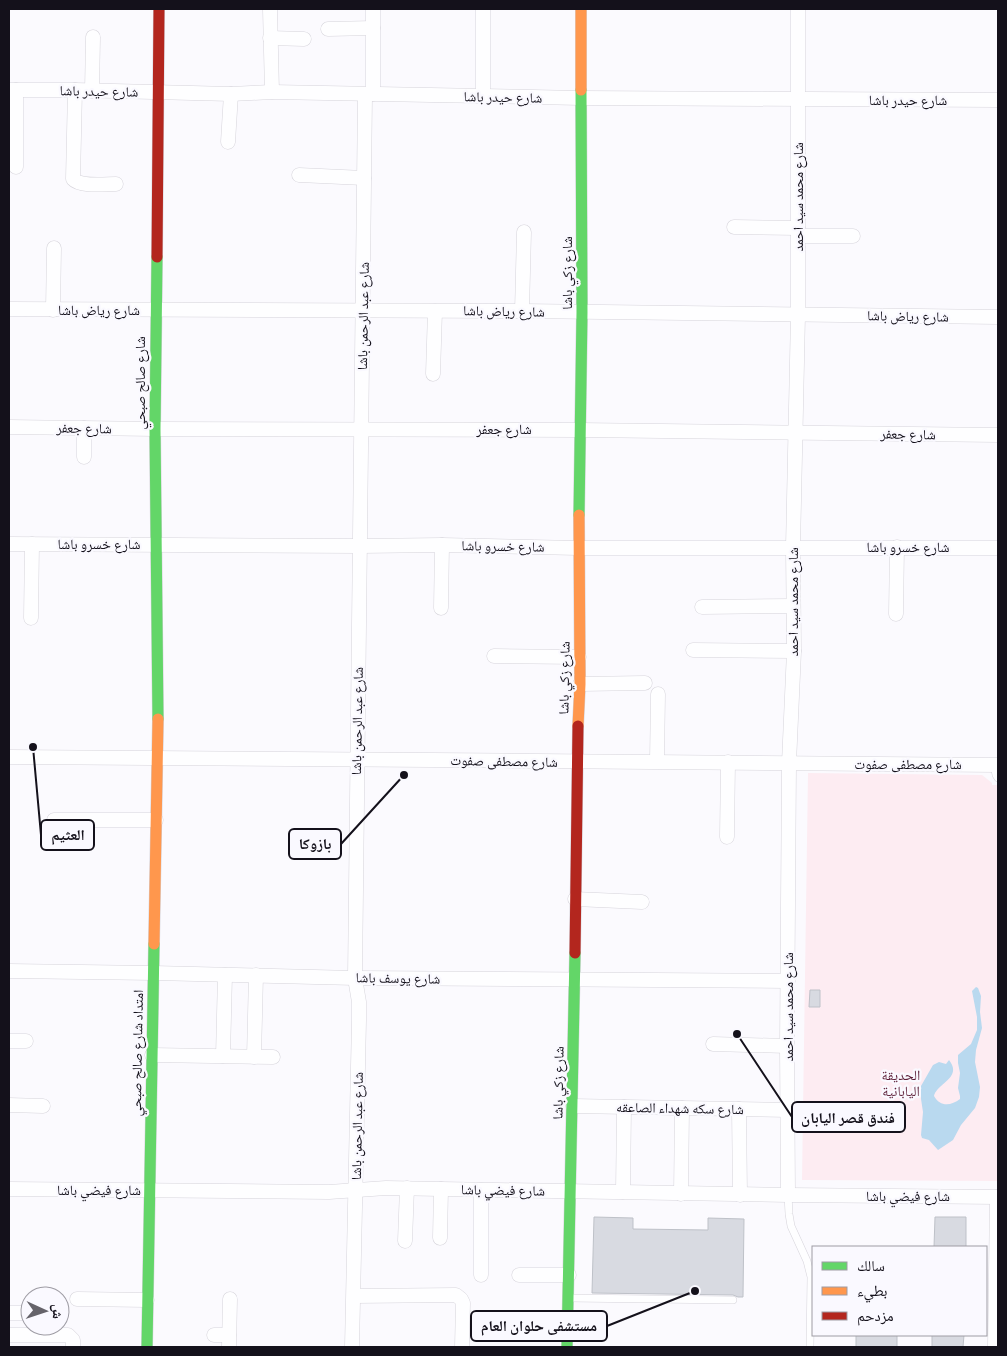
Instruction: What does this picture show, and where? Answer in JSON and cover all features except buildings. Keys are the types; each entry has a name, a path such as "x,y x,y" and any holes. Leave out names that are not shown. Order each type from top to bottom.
{"street":[{"name":"شارع صالح صبحي","path":"156,758 158,683 155,429 159,9"},
{"path":"270,9 272,92"},
{"name":"شارع عبد الرحمن باشا","path":"352,1347 359,1011 355,978 364,178 373,9"},
{"path":"483,9 483,96"},
{"name":"شارع زكي باشا","path":"567,1347 580,684 578,548 582,312 581,9"},
{"name":"شارع محمد سيد احمد","path":"788,1195 789,763 794,651 793,547 798,315 798,9"},
{"path":"328,29 373,28"},
{"path":"92,91 93,37"},
{"path":"270,38 304,39"},
{"name":"شارع حيدر باشا","path":"12,90 231,94 272,92 581,98 998,100"},
{"path":"12,90 16,167"},
{"path":"75,90 73,178 78,183 116,184"},
{"path":"228,142 231,94"},
{"path":"299,175 364,178"},
{"path":"734,227 853,236"},
{"path":"522,311 524,232"},
{"path":"53,310 54,248"},
{"name":"شارع رياض باشا","path":"9,309 522,311 998,317"},
{"path":"433,374 435,311"},
{"name":"شارع جعفر","path":"9,427 580,430 998,435"},
{"path":"84,428 84,457"},
{"name":"شارع خسرو باشا","path":"9,544 442,545 578,548 998,548"},
{"path":"31,618 32,544"},
{"path":"441,608 442,545"},
{"path":"896,614 897,547"},
{"path":"702,607 793,606"},
{"path":"694,650 794,651"},
{"path":"494,656 580,657"},
{"path":"580,684 645,683"},
{"path":"657,762 658,694"},
{"name":"شارع مصطفى صفوت","path":"9,758 728,762 997,769"},
{"name":"امتداد شارع صالح صبحي","path":"147,1347 156,758"},
{"path":"727,837 728,762"},
{"path":"54,820 156,820"},
{"path":"575,899 642,902"},
{"name":"شارع يوسف باشا","path":"9,971 355,978 788,981"},
{"path":"223,1056 225,975"},
{"path":"254,1057 256,975"},
{"path":"9,1041 26,1041"},
{"path":"713,1044 787,1046"},
{"path":"152,1055 273,1058"},
{"path":"9,1105 43,1106"},
{"name":"شارع سكه شهداء الصاعقه","path":"573,1106 788,1110"},
{"path":"623,1192 624,1107"},
{"path":"681,1194 682,1108"},
{"path":"740,1110 740,1195"},
{"path":"405,1241 407,1188"},
{"name":"شارع فيضي باشا","path":"9,1189 329,1192 407,1188 740,1195 998,1197"},
{"path":"440,1238 441,1189"},
{"path":"481,1190 481,1275"},
{"path":"995,1347 998,1197"},
{"path":"519,1275 569,1275"},
{"path":"354,1296 456,1295 463,1303 462,1347"},
{"path":"77,1299 148,1300"},
{"path":"214,1335 229,1341 230,1299"},
{"path":"515,1318 568,1319"},
{"path":"9,1335 68,1335 72,1340 73,1347"}],"lane":[{"path":"788,1195 790,1226 807,1261 810,1278 810,1347"},
{"path":"568,1298 734,1300"}],"green space":[{"name":"الحديقة اليابانية","path":"808,773 982,775 992,785 998,785 998,1181 802,1180"}],"water":[{"path":"976,987 981,996 982,1028 975,1062 980,1087 979,1097 975,1108 961,1125 953,1140 938,1150 929,1140 922,1138 921,1135 923,1112 921,1086 933,1065 939,1062 946,1064 949,1060 953,1071 951,1076 936,1091 934,1096 942,1104 953,1103 960,1099 958,1055 971,1044 977,1030 977,1017 972,991"}],"traffic: fast":[{"path":"579,515 582,312 581,90"},
{"path":"157,257 155,429 158,719"},
{"path":"147,1347 154,944"},
{"path":"567,1347 575,953"}],"traffic: slow":[{"path":"581,9 581,90"},
{"path":"578,726 580,684 579,515"},
{"path":"154,944 158,719"}],"traffic: jam":[{"path":"157,257 159,9"},
{"path":"575,953 578,726"}],"place":[{"name":"العثيم","path":"33,747"},
{"name":"بازوكا","path":"404,775"},
{"name":"فندق قصر اليابان","path":"737,1034"},
{"name":"مستشفى حلوان العام","path":"695,1291"}]}
